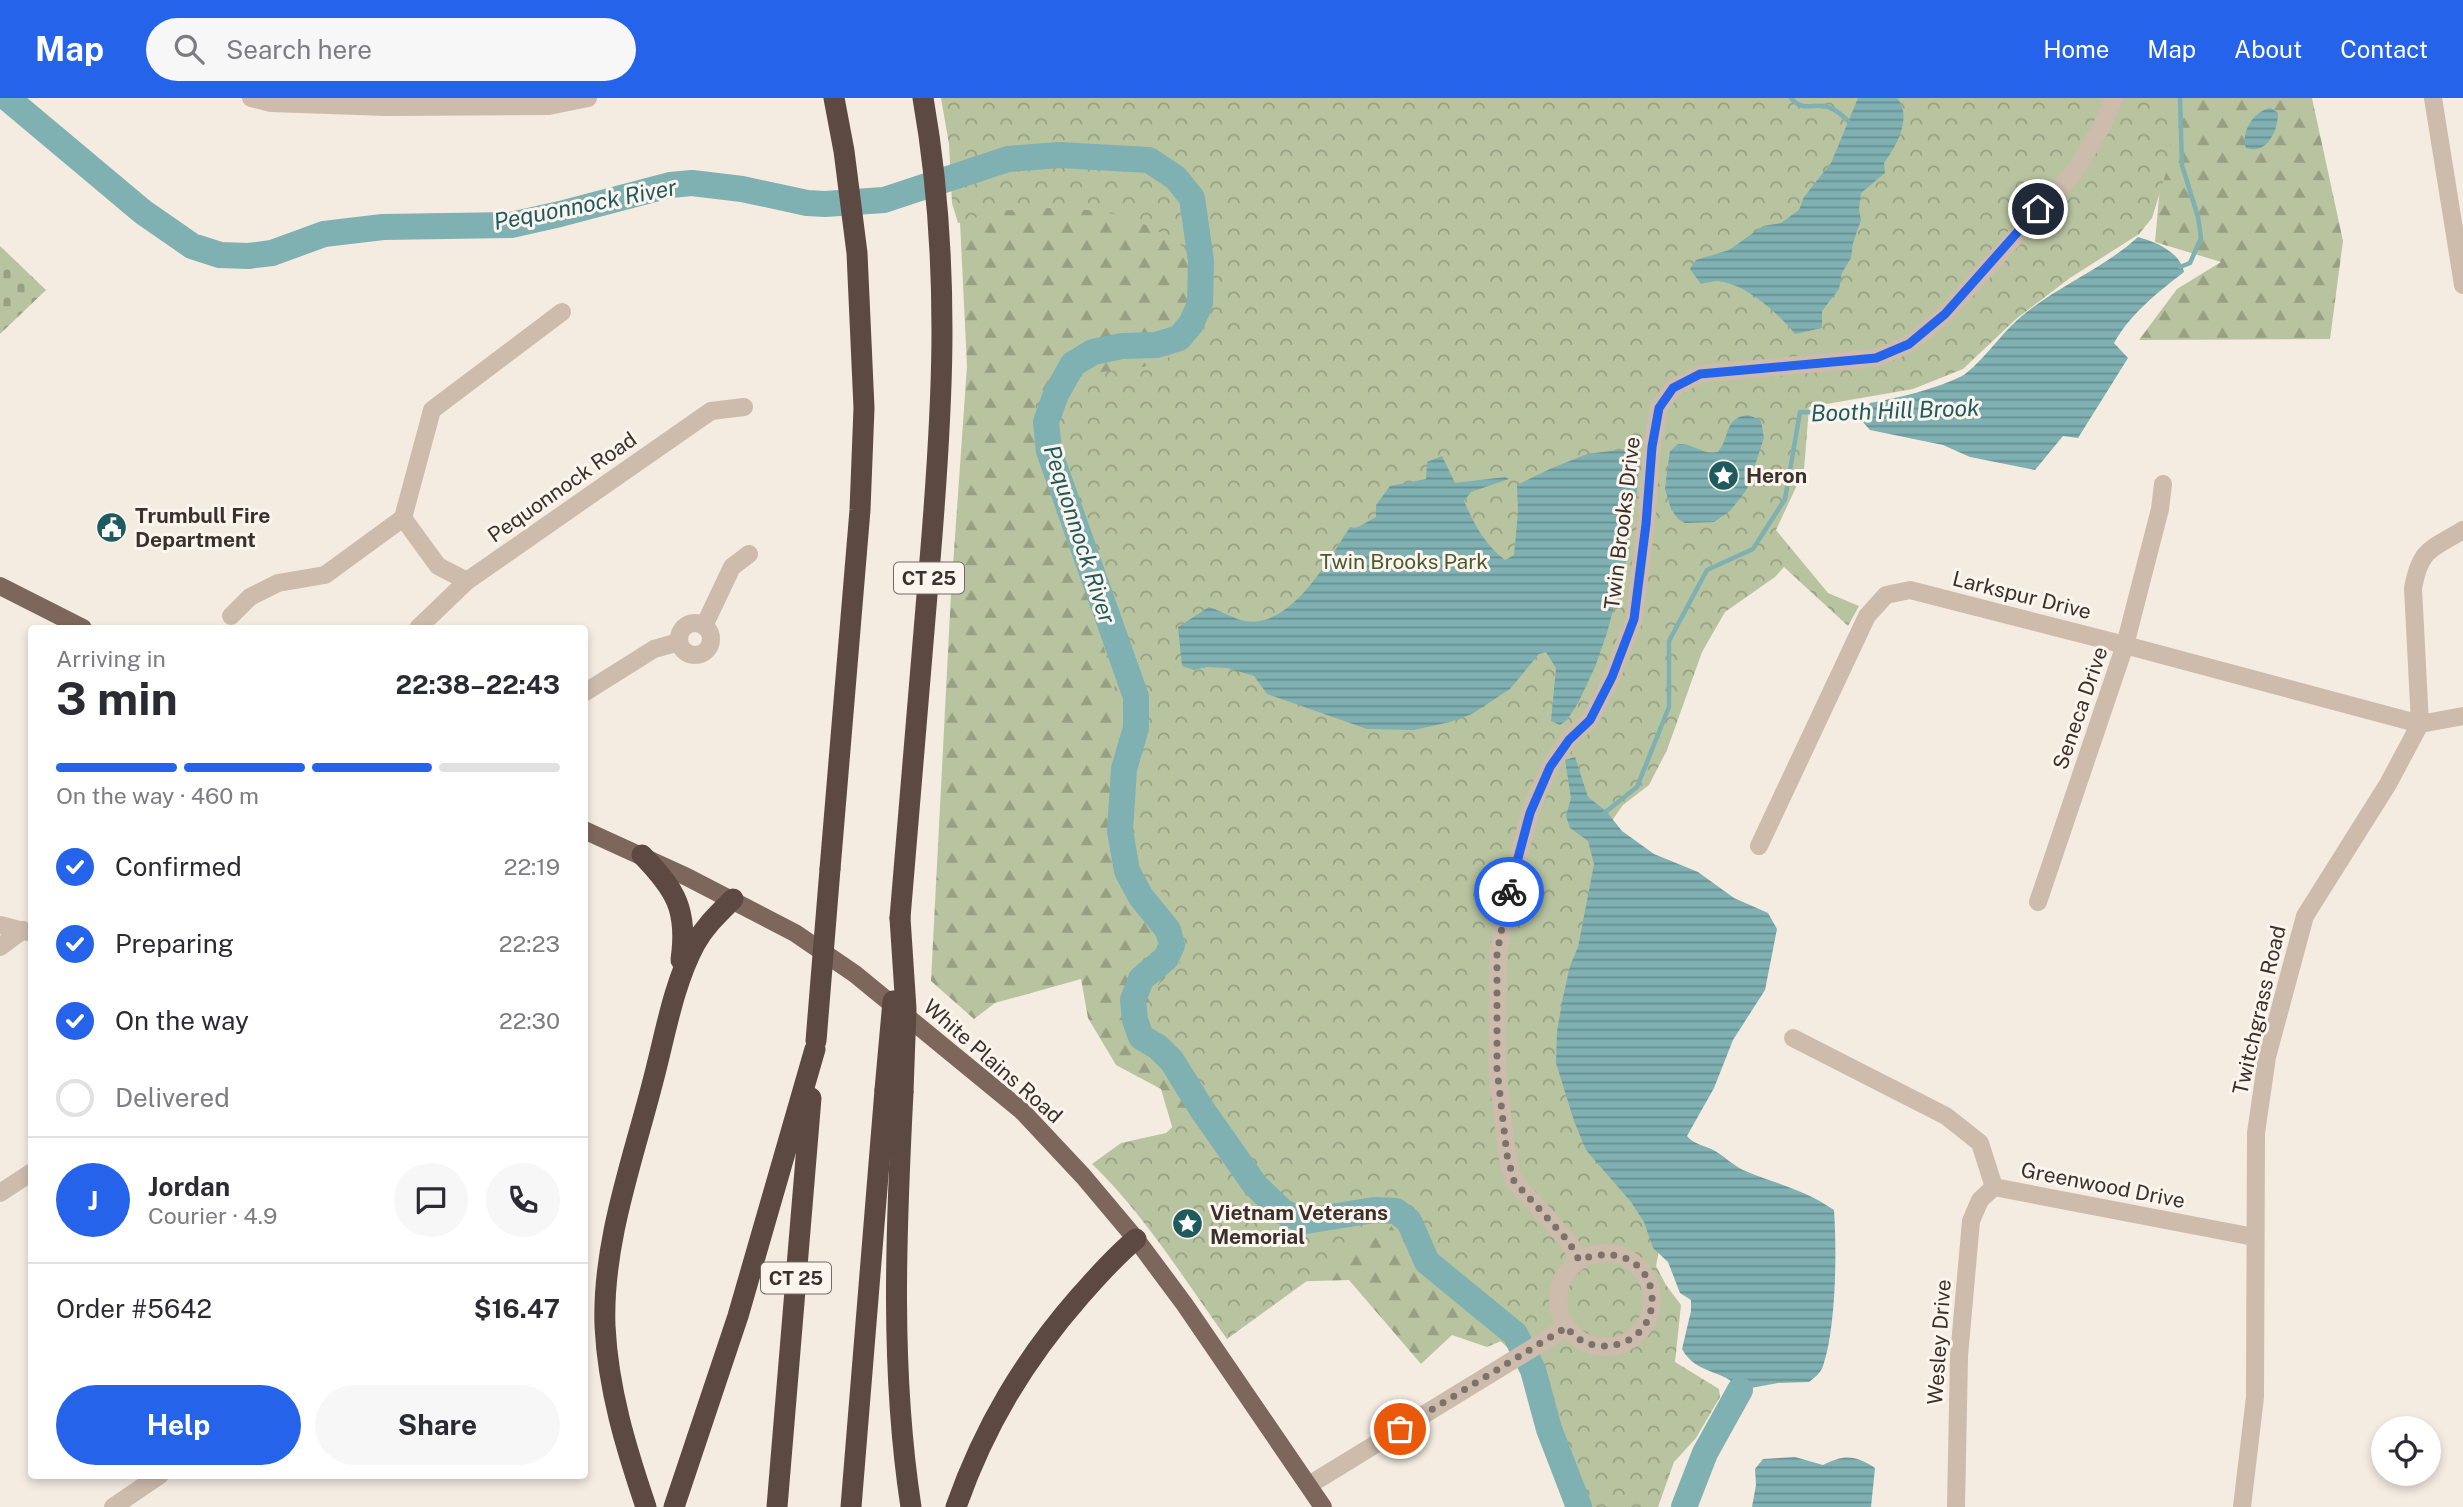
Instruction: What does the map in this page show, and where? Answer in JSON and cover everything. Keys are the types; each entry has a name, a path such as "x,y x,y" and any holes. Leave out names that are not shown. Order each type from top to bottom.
{"highway":[{"name":"CT 25","path":"777,1507 863,459 863,356 857,253 834,98"},
{"name":"CT 25","path":"851,1507 894,1091 900,918 941,422 943,318 940,239 924,103"},
{"path":"642,855 674,893 683,918 683,945 675,996 617,1221 606,1297 609,1374 620,1424 644,1501"},
{"path":"675,996 696,943 709,924 733,899"},
{"path":"674,1507 738,1316 816,1045"},
{"path":"894,1091 898,1202 898,1374 902,1441 911,1507"},
{"path":"956,1507 988,1427 1027,1362 1109,1263 1136,1239"}],"main road":[{"path":"0,588 77,625"},
{"name":"White Plains Road","path":"588,832 733,899 794,933 855,974 1022,1111 1083,1176 1136,1239 1185,1305 1323,1507"}],"street":[{"path":"251,98 271,103 387,107 505,103 549,106 587,98"},
{"name":"Twin Brooks Drive","path":"1579,1260 1569,1242 1514,1181 1507,1155 1497,1069 1497,953 1514,874 1530,813 1540,788 1550,767 1569,740 1590,720 1612,677 1634,619 1652,447 1659,408 1673,388 1700,374 1876,358 1909,344 1945,314 2075,171 2102,126 2114,98"},
{"path":"2433,98 2463,285"},
{"path":"231,615 250,597 278,583 325,575 403,518 432,410 562,312"},
{"name":"Pequonnock Road","path":"421,625 467,581 711,411 744,407"},
{"name":"Seneca Drive","path":"2038,902 2125,645 2160,509 2163,484"},
{"path":"403,518 438,566 467,581"},
{"path":"2463,530 2428,550 2417,569 2413,588 2420,724 2463,716"},
{"path":"704,626 732,567 749,554"},
{"name":"Larkspur Drive","path":"1759,846 1867,616 1886,595 1910,590 2420,724"},
{"path":"699,623 711,636 709,649 704,653 691,655 681,648 679,642 681,630 686,625 699,623"},
{"path":"588,690 654,649 679,642"},
{"name":"Twitchgrass Road","path":"2242,1507 2255,1396 2256,1133 2267,1058 2305,916 2388,784 2420,724"},
{"path":"0,925 27,931"},
{"path":"0,947 27,931"},
{"name":"Greenwood Drive","path":"1793,1038 1946,1116 1980,1143 1994,1187 2254,1237"},
{"path":"0,1193 28,1175"},
{"name":"Wesley Drive","path":"1956,1507 1959,1356 1971,1222 1980,1200 1994,1187"},
{"path":"1613,1253 1628,1258 1641,1269 1650,1282 1653,1298 1651,1315 1643,1329 1630,1340 1615,1346 1599,1346 1572,1335 1567,1327 1559,1307 1559,1293 1568,1270 1579,1260 1613,1253"},
{"path":"1309,1485 1567,1327"},
{"path":"113,1507 154,1479"}],"green space":[{"name":"Twin Brooks Park","path":"941,98 2171,98 2170,160 2152,218 2139,234 2070,278 2016,319 1963,369 1913,389 1809,407 1804,470 1776,530 1828,593 1859,606 1848,626 1784,567 1775,577 1725,612 1702,652 1667,750 1649,785 1623,805 1599,839 1661,1239 1656,1266 1681,1305 1675,1362 1719,1389 1720,1397 1696,1438 1674,1462 1658,1507 1591,1507 1572,1462 1542,1408 1524,1362 1440,1288 1388,1222 1227,1339 1147,1226 1092,1164 1121,1143 1166,1133 1190,1110 1167,1076 1143,1018 1159,984 1181,962 1176,916 1159,888 1132,878 1123,849 1132,803 1128,741 1096,616 1060,524 1033,436 1036,401 1045,390 1070,376 1143,367 1168,358 1183,337 1192,278 1189,257 1180,244 1149,226 1114,214 1066,207 998,211 958,223 952,203 949,144"},
{"name":"Twin Brooks Park","path":"949,98 1671,292 1551,1320 1487,1347 1452,1335 1421,1364 1349,1280 1279,1282 1178,1147 1161,1089 1116,1065 1088,1018 1081,979 995,1003 974,1019 931,981 951,594 967,366 959,201"},
{"path":"2168,98 2312,98 2343,241 2330,339 2139,340 2177,289 2221,262 2155,242"},
{"path":"0,246 46,290 0,334"}],"water":[{"path":"1858,98 1897,98 1903,114 1901,132 1884,163 1885,173 1861,193 1861,220 1851,258 1842,273 1839,289 1822,311 1822,328 1795,334 1780,317 1750,293 1728,283 1717,281 1701,284 1690,269 1696,260 1729,250 1763,226 1781,223 1799,210 1804,197 1831,163"},
{"path":"2271,108 2278,113 2270,140 2260,148 2246,148 2245,136 2250,123 2259,113"},
{"path":"2138,237 2172,253 2184,272 2145,304 2121,332 2114,343 2128,358 2078,438 2063,436 2035,470 1970,457 1943,445 1870,430 1861,420 1870,403 1917,393 1962,376 2011,326 2041,301 2107,260"},
{"path":"1748,415 1761,420 1764,438 1747,489 1730,511 1714,522 1685,523 1678,519 1671,509 1665,489 1670,451 1678,444 1707,452 1718,452 1731,424"},
{"path":"1627,449 1640,457 1636,501 1628,515 1626,526 1630,546 1595,667 1578,703 1567,720 1560,725 1551,721 1556,668 1546,652 1539,654 1510,689 1472,714 1414,730 1367,729 1267,694 1254,676 1227,668 1207,667 1194,670 1182,666 1178,627 1209,607 1245,621 1262,621 1278,614 1307,589 1350,527 1356,528 1376,517 1376,505 1390,486 1426,479 1427,462 1442,456 1455,483 1505,477 1509,479 1471,492 1464,501 1481,533 1505,560 1514,555 1518,513 1517,485 1587,454"},
{"path":"1575,757 1588,797 1606,811 1622,831 1654,854 1698,872 1734,898 1768,913 1777,929 1765,990 1733,1040 1714,1088 1687,1136 1743,1170 1801,1192 1834,1210 1835,1268 1831,1332 1822,1369 1809,1382 1778,1383 1740,1390 1726,1378 1688,1358 1682,1349 1691,1300 1680,1293 1668,1262 1653,1248 1644,1222 1631,1202 1586,1150 1574,1121 1556,1063 1557,1031 1570,966 1578,947 1594,864 1588,841 1570,828 1566,816 1571,798 1565,760"},
{"path":"1795,1457 1823,1465 1837,1459 1856,1458 1875,1468 1871,1507 1752,1507 1756,1485 1755,1469 1763,1459"}],"waterway":[{"name":"Pequonnock River","path":"7,98 143,212 192,246 220,255 272,253 324,234 383,227 511,225 670,185 692,183 742,189 807,203 884,200 1008,159 1059,155 1149,160 1176,178 1192,198 1201,261 1200,304 1191,324 1179,338 1156,345 1122,346 1093,352 1073,364 1056,394 1046,422 1049,451 1136,697 1136,728 1124,769 1120,831 1127,871 1141,897 1168,930 1172,945 1166,958 1141,979 1133,1000 1135,1020 1141,1037 1158,1047 1172,1061 1255,1185 1283,1212 1306,1221 1374,1210 1396,1211 1409,1221 1427,1262 1515,1334 1533,1370 1549,1429 1579,1507"},
{"path":"1791,98 1800,105 1831,108 1851,124"},
{"name":"Booth Hill Brook","path":"2180,98 2182,165 2198,217 2201,238 2190,263 2180,267"},
{"name":"Booth Hill Brook","path":"1603,814 1637,787 1669,707 1669,641 1707,570 1753,549 1785,499 1800,412 1870,413"},
{"name":"Booth Hill Brook","path":"1684,1507 1705,1453 1740,1390"}],"way so far":[{"path":"1400,1429 1567,1327 1572,1335 1584,1341 1599,1346 1615,1346 1630,1340 1643,1329 1651,1315 1653,1298 1650,1282 1641,1269 1628,1258 1613,1253 1597,1254 1579,1260 1569,1242 1514,1181 1507,1155 1497,1069 1497,953 1509,892"}],"place":[{"name":"Heron","path":"1723,475"},
{"name":"Trumbull Fire Department","path":"112,527"},
{"name":"Vietnam Veterans Memorial","path":"1187,1224"}],"route":[{"path":"1509,892 1530,813 1540,788 1550,767 1569,740 1590,720 1612,677 1634,619 1652,447 1659,408 1673,388 1700,374 1876,358 1909,344 1945,314 2038,209"}]}
